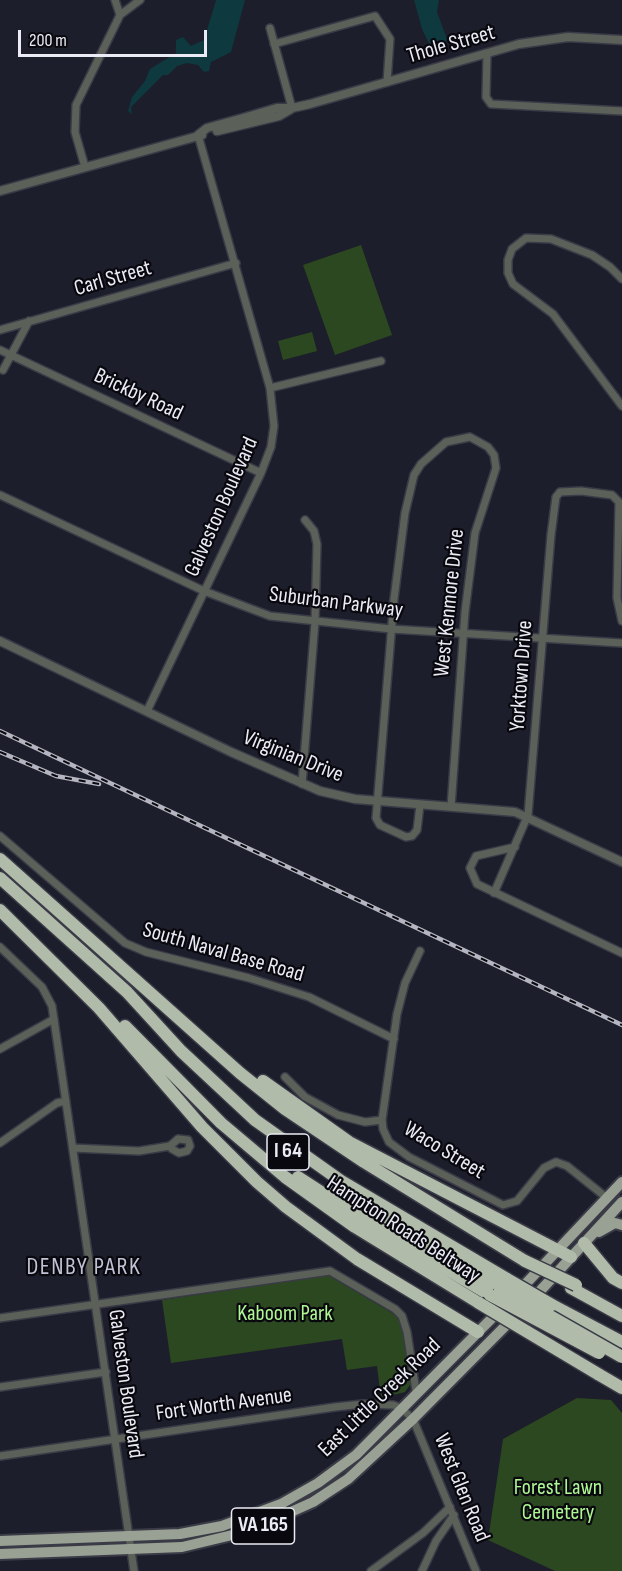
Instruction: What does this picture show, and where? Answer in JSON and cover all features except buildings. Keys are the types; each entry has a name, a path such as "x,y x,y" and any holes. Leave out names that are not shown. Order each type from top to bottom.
{"highway":[{"name":"Hampton Roads Beltway","path":"0,860 257,1087 314,1130 525,1261 573,1287"},
{"path":"0,878 127,992 180,1051 255,1120 498,1287 599,1353 622,1359"},
{"name":"Hampton Roads Beltway","path":"0,905 80,980 221,1123 315,1200 394,1253 622,1388"},
{"path":"0,910 99,1008 202,1127 256,1182 357,1259 478,1332"},
{"path":"196,1034 350,1142 571,1257"},
{"path":"171,1074 209,1102 279,1163 330,1199 498,1287 622,1359"},
{"path":"584,1243 605,1270 622,1283"},
{"path":"498,1287 552,1305 622,1342"},
{"path":"573,1287 622,1309"},
{"path":"573,1287 622,1316"}],"main road":[{"name":"East Little Creek Road","path":"0,1541 130,1537 200,1531 245,1518 280,1504 318,1483 356,1455 416,1391 559,1250 622,1182"},
{"name":"East Little Creek Road","path":"0,1554 132,1550 205,1543 249,1531 290,1514 348,1479 413,1419 622,1202"},
{"path":"584,1243 606,1227 615,1223 622,1225"},
{"path":"478,1332 497,1333"}],"street":[{"path":"115,0 120,15"},
{"path":"85,167 75,132 75,112 80,94 120,15 140,0"},
{"path":"274,44 375,16 390,39 387,82"},
{"path":"270,28 292,108"},
{"name":"Thole Street","path":"0,191 238,123 279,116 292,108 487,54 555,38 622,39"},
{"path":"487,54 486,97 491,104 622,111"},
{"name":"Galveston Boulevard","path":"147,711 261,473 273,436 274,412 270,388 198,135"},
{"path":"622,279 604,263 558,241 526,238 510,254 507,267 513,284 553,314 622,406"},
{"name":"Carl Street","path":"0,330 236,263"},
{"path":"0,378 29,321"},
{"path":"1,348 3,370"},
{"name":"Brickby Road","path":"1,348 11,355 261,473"},
{"path":"270,388 381,361"},
{"name":"West Kenmore Drive","path":"391,629 405,513 414,475 429,455 453,439 470,437 484,443 494,455 496,468 475,533 463,634 451,807"},
{"name":"Yorktown Drive","path":"494,893 528,818 555,506 556,497 563,492 581,491 612,495 617,498 620,505 617,598 622,621"},
{"name":"Suburban Parkway","path":"0,495 204,591 250,610 315,622 391,629 622,643"},
{"path":"302,784 315,622 317,544 314,531 305,520"},
{"path":"391,629 376,801 377,822 409,837 417,830 420,805"},
{"name":"Virginian Drive","path":"0,641 302,784 341,797 510,811 622,862"},
{"name":"South Naval Base Road","path":"0,836 125,943 146,952 249,978 309,998 394,1039"},
{"path":"515,847 481,853 471,863 473,879 494,893 622,953"},
{"name":"Galveston Boulevard","path":"0,947 44,990 50,1000 74,1148 134,1571"},
{"name":"Waco Street","path":"420,951 400,1000 382,1120 385,1136 395,1148 503,1205 517,1202 544,1168 556,1162 567,1166 607,1198"},
{"path":"0,1049 54,1019"},
{"path":"285,1077 305,1097 338,1115 365,1122 382,1120"},
{"path":"0,1143 57,1103 66,1101"},
{"path":"74,1148 139,1151 170,1146"},
{"path":"0,1318 330,1271 395,1309 402,1316 407,1332 416,1391"},
{"path":"0,1387 106,1372"},
{"name":"Fort Worth Avenue","path":"0,1456 363,1404 385,1404 401,1408"},
{"path":"401,1408 413,1419"},
{"name":"West Glen Road","path":"413,1419 476,1571"},
{"path":"371,1571 423,1533 450,1507"},
{"path":"422,1571 436,1541 454,1515"}],"green space":[{"path":"361,245 392,335 335,355 303,265"},
{"path":"312,332 317,351 283,360 278,341"},
{"name":"Kaboom Park","path":"328,1275 397,1316 402,1326 410,1377 410,1385 405,1392 381,1398 377,1366 347,1370 342,1339 171,1363 162,1300"},
{"name":"Forest Lawn Cemetery","path":"577,1398 611,1400 622,1413 622,1571 555,1571 488,1540 503,1439"}],"shaded area":[{"path":"216,0 245,0 231,52 211,62 209,71 204,72 198,65 187,63 177,66 168,75 163,75 131,107 132,114 128,111 132,97 145,81 150,69 176,53 176,40 183,37 191,46 204,40"},
{"path":"414,0 439,0 437,12 447,39 442,55 432,50 422,29"}],"railway":[{"path":"0,731 622,1025"},
{"path":"0,752 56,776 99,784"}],"district":[{"name":"DENBY PARK","path":"84,1268"}]}
